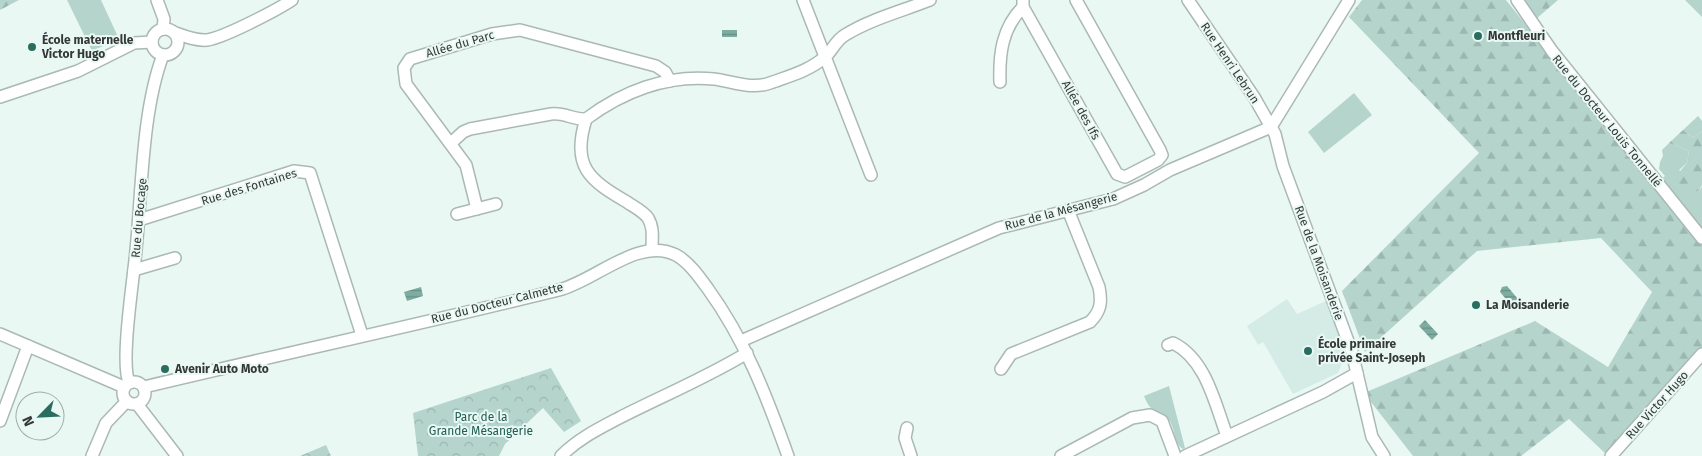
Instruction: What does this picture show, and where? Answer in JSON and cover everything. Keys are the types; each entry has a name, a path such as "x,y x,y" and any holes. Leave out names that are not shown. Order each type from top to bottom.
{"street":[{"path":"157,0 168,30 178,39 177,47 171,53 163,55 155,50 152,42 155,34 168,30 192,39 213,38 280,8 292,0"},
{"path":"803,0 872,175"},
{"path":"451,142 470,129 551,114 560,113 572,118 586,119 628,93 670,81 713,79 732,84 764,85 799,73 826,56 835,42 846,35 930,0"},
{"name":"Allée des Ifs","path":"1023,3 1117,174 1125,177 1158,160 1162,155 1076,0"},
{"name":"Rue Henri Lebrun","path":"1188,0 1254,97 1271,127"},
{"path":"1271,127 1349,0"},
{"name":"Rue du Docteur Louis Tonnellé","path":"1517,0 1552,51 1702,238"},
{"path":"1000,82 999,60 1003,40 1011,19 1023,3"},
{"name":"Allée du Parc","path":"477,209 466,165 451,142 406,84 404,68 410,59 492,34 520,30 656,66 665,72 670,81"},
{"path":"0,97 78,71 134,43 152,42"},
{"name":"Rue du Bocage","path":"126,385 139,220 156,74 163,55"},
{"path":"586,119 581,148 586,172 594,182 646,214 653,231 652,248 677,255 698,275 726,315 747,353 788,456"},
{"name":"Rue de la Mésangerie","path":"741,341 998,228 1121,196 1170,170 1271,127"},
{"name":"Rue de la Moisanderie","path":"1271,127 1276,134 1283,166 1352,352 1372,437 1384,456"},
{"name":"Rue des Fontaines","path":"139,220 294,172 310,174 362,335"},
{"path":"457,214 496,204"},
{"path":"1001,369 1011,354 1090,322 1099,313 1102,300 1099,287 1068,210"},
{"name":"Rue du Docteur Calmette","path":"144,387 563,289 652,248"},
{"path":"134,270 175,258"},
{"path":"0,334 126,385 137,382 144,387 144,397 132,403 106,423 92,456"},
{"path":"1168,345 1173,343 1184,349 1199,367 1227,436"},
{"path":"0,421 28,346"},
{"path":"561,456 590,434 700,379 747,353"},
{"name":"Rue Victor Hugo","path":"1612,456 1702,354"},
{"path":"1185,456 1323,392 1356,373"},
{"path":"126,385 123,396 132,403 177,456"},
{"path":"1061,456 1132,418 1150,415 1162,421 1175,456"},
{"path":"908,428 905,438 911,456"}],"shaded area":[{"path":"722,30 737,30 737,37 722,37"},
{"path":"1507,286 1518,299 1511,305 1500,292 1502,287"},
{"path":"421,287 423,296 407,301 404,292"},
{"name":"École primaire privée Saint-Joseph","path":"1287,299 1297,314 1328,300 1350,358 1343,361 1338,373 1293,394 1263,342 1258,345 1247,326"},
{"path":"1425,320 1438,334 1432,340 1419,326"}],"green space":[{"path":"0,0 19,0 0,10"},
{"path":"67,0 101,0 119,39 92,51"},
{"path":"1362,0 1506,0 1702,245 1702,351 1608,456 1569,419 1521,456 1413,456 1364,393 1535,321 1608,367 1652,292 1601,238 1477,251 1365,352 1342,291 1479,153 1349,17"},
{"path":"1524,0 1558,0 1536,19"},
{"path":"1685,0 1702,0 1702,17"},
{"path":"1354,93 1372,115 1324,153 1308,132"},
{"path":"1698,116 1702,121 1702,131 1693,138 1683,130"},
{"path":"1683,130 1693,138 1702,131 1702,185 1691,194 1684,194 1677,190 1675,177 1687,163 1689,151 1669,143"},
{"path":"1669,143 1689,151 1687,163 1679,170 1701,189 1702,185 1702,228 1661,179 1665,176 1659,169 1663,156 1662,150"},
{"name":"Parc de la Grande Mésangerie","path":"551,368 581,421 564,432 543,408 505,444 499,456 418,456 413,413"},
{"path":"1169,386 1185,448 1183,449 1176,440 1169,420 1162,413 1150,407 1144,396"},
{"path":"326,445 331,456 300,456"}],"place":[{"name":"Montfleuri","path":"1478,36"},
{"name":"École maternelle Victor Hugo","path":"32,47"},
{"name":"La Moisanderie","path":"1476,305"},
{"name":"École primaire privée Saint-Joseph","path":"1308,351"},
{"name":"Avenir Auto Moto","path":"165,369"}]}
